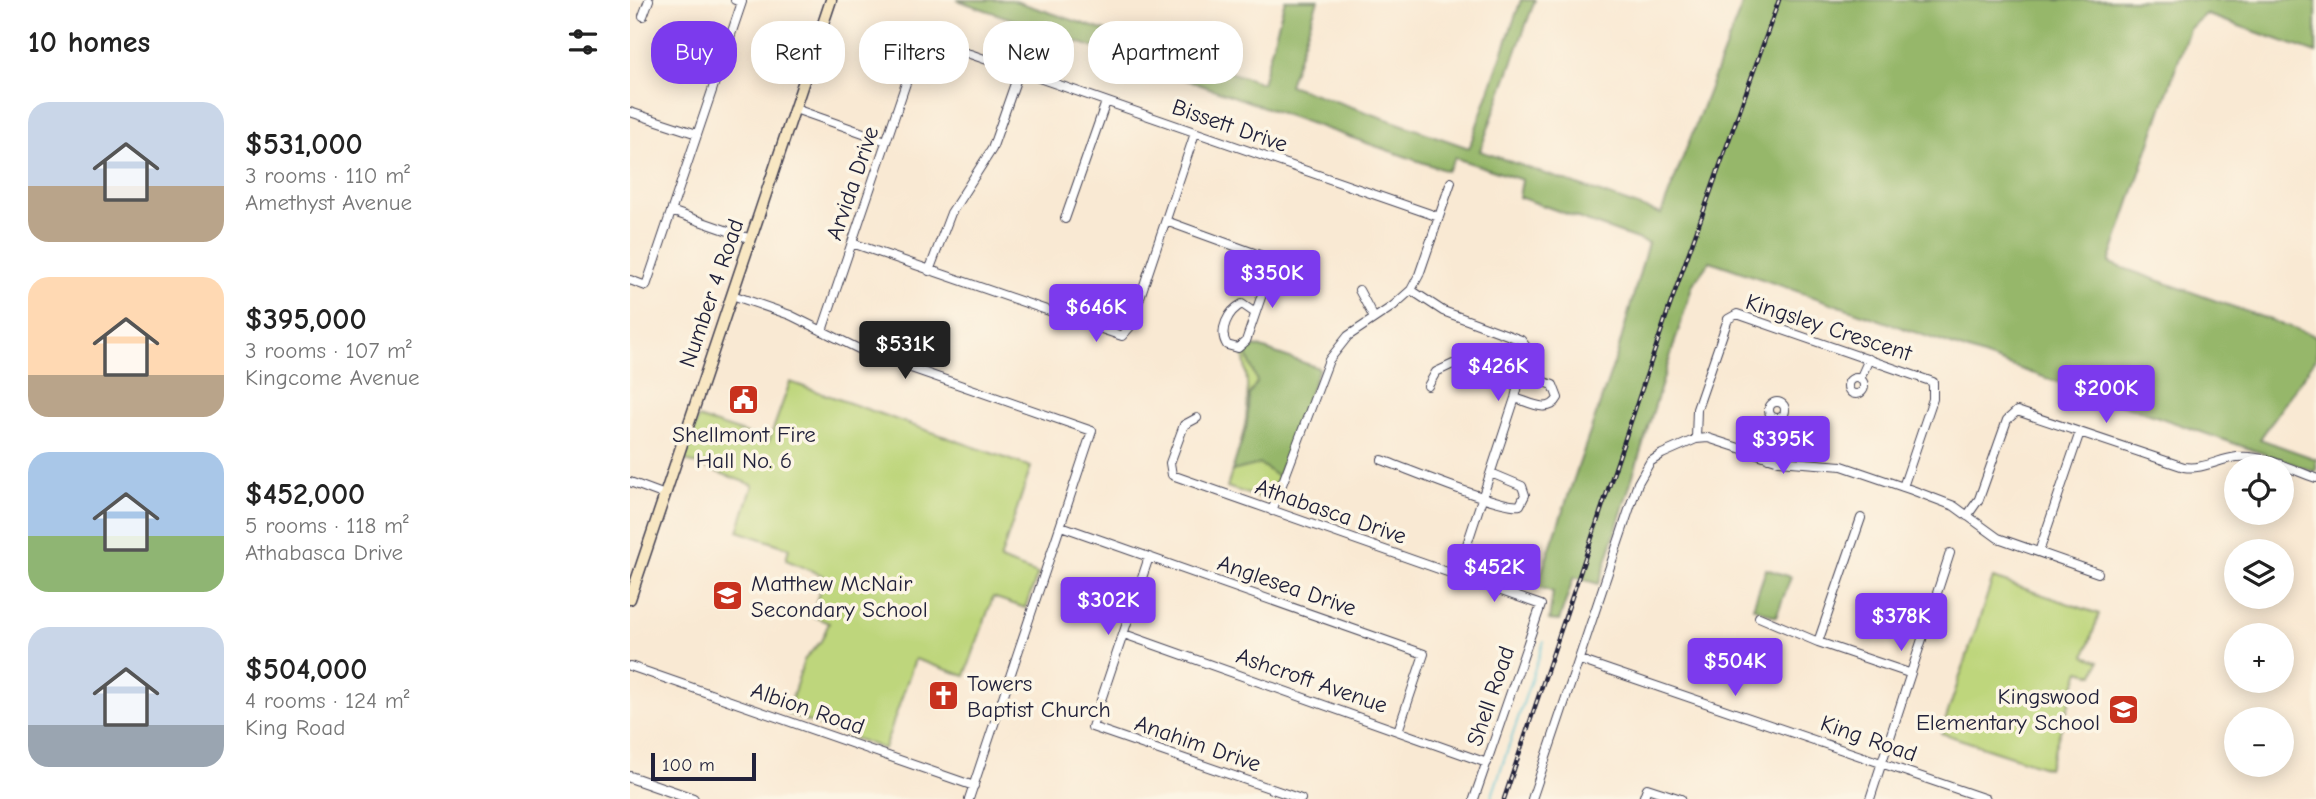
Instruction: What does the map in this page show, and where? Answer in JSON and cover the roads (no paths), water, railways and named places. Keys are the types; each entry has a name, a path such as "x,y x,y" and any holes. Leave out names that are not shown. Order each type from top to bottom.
{"main road":[{"name":"Number 4 Road","path":"630,599 831,0"}],"street":[{"path":"643,16 649,0"},
{"path":"630,280 646,286 698,134 739,1"},
{"name":"Arvida Drive","path":"822,331 906,84"},
{"path":"929,271 951,213 992,149 1014,84"},
{"name":"Bissett Drive","path":"1053,84 1439,217"},
{"path":"1065,219 1106,102"},
{"path":"795,109 886,141"},
{"path":"630,112 698,134"},
{"path":"852,243 1122,336 1130,327 1195,133"},
{"path":"1272,511 1329,360 1348,336 1393,306 1411,289 1419,275 1451,182"},
{"path":"671,211 751,239"},
{"path":"1166,221 1265,257 1270,271 1245,344 1235,349 1227,345 1224,331 1231,312 1242,304 1255,313"},
{"path":"1411,289 1443,311 1521,340 1527,354 1457,575"},
{"path":"1359,290 1374,318"},
{"path":"732,295 790,315 865,352 1092,431 969,799"},
{"name":"Kingsley Crescent","path":"1696,439 1697,409 1732,315 1742,316 1926,379 1935,385 1933,399 1903,486"},
{"path":"1860,379 1869,359"},
{"path":"1428,386 1436,372 1453,364 1518,386"},
{"path":"1515,398 1547,408 1554,405 1558,398 1553,385 1522,373"},
{"path":"1967,516 1979,499 2011,414 2025,412 2184,467 2250,456 2316,478"},
{"name":"Athabasca Drive","path":"1196,418 1184,425 1170,463 1171,473 1541,605"},
{"path":"1769,457 1779,426 1777,418"},
{"path":"2039,552 2080,432"},
{"path":"1532,799 1644,471 1662,454 1696,439 1721,442 1792,463 1826,463 1903,486 1943,500 1998,538 2098,573"},
{"path":"1382,460 1513,507 1520,505 1524,498 1524,489 1518,483 1491,473"},
{"path":"630,482 666,495"},
{"path":"1818,642 1861,518"},
{"name":"Anglesea Drive","path":"1060,526 1424,654 1398,731"},
{"path":"1870,799 1950,553"},
{"name":"Anahim Drive","path":"1149,557 1092,727 1301,799"},
{"name":"Shell Road","path":"1474,799 1541,605"},
{"path":"1759,617 1818,642 1909,673"},
{"name":"Ashcroft Avenue","path":"1124,634 1487,763"},
{"name":"King Road","path":"1580,660 1986,799"},
{"name":"Albion Road","path":"630,666 974,786"},
{"path":"630,777 693,799"},
{"path":"1643,799 1647,788 1681,799"}],"waterway":[{"path":"1491,799 1544,641"}],"railway":[{"path":"1504,799 1668,311 1779,0"}],"place":[{"name":"Shellmont Fire Hall No. 6","path":"744,400"},
{"name":"Matthew McNair Secondary School","path":"728,596"},
{"name":"Towers Baptist Church","path":"944,696"},
{"name":"Kingswood Elementary School","path":"2123,709"}]}
